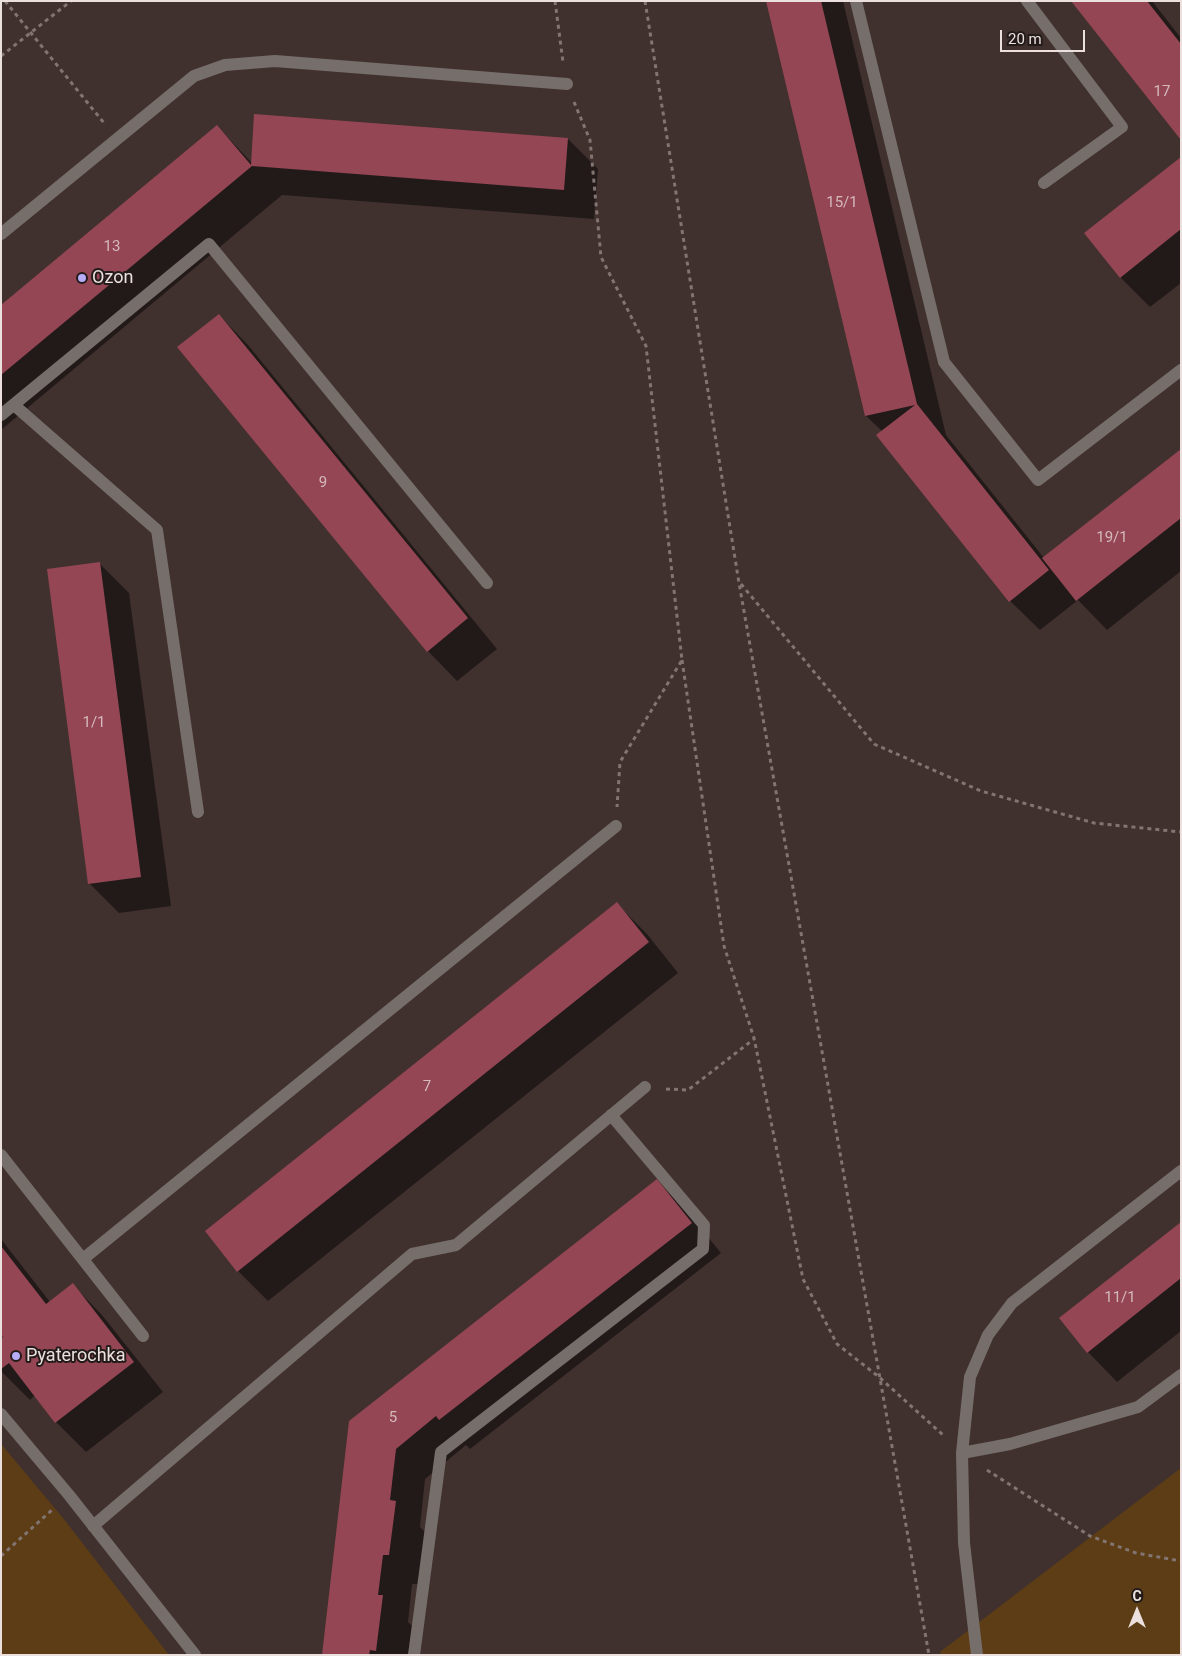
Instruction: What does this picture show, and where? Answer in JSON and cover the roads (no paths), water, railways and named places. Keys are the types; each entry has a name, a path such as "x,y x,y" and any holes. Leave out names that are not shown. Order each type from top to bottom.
{"street":[{"path":"856,1 944,362 1038,480 1181,370"},
{"path":"1027,1 1122,126 1044,183"},
{"path":"1,234 194,76 225,65 275,61 567,84"},
{"path":"1,415 209,244 487,583"},
{"path":"14,404 157,530 198,812"},
{"path":"83,1259 616,826"},
{"path":"93,1526 412,1254 456,1244 645,1087"},
{"path":"414,1655 441,1452 703,1249 704,1225 611,1114"},
{"path":"1,1155 143,1336"},
{"path":"977,1655 964,1543 962,1452 970,1377 988,1335 1012,1303 1181,1171"},
{"path":"962,1452 1010,1444 1138,1407 1181,1375"},
{"path":"1,1414 69,1495 195,1655"}],"place":[{"name":"Ozon","path":"82,278"},
{"name":"Pyaterochka","path":"16,1356"}]}
